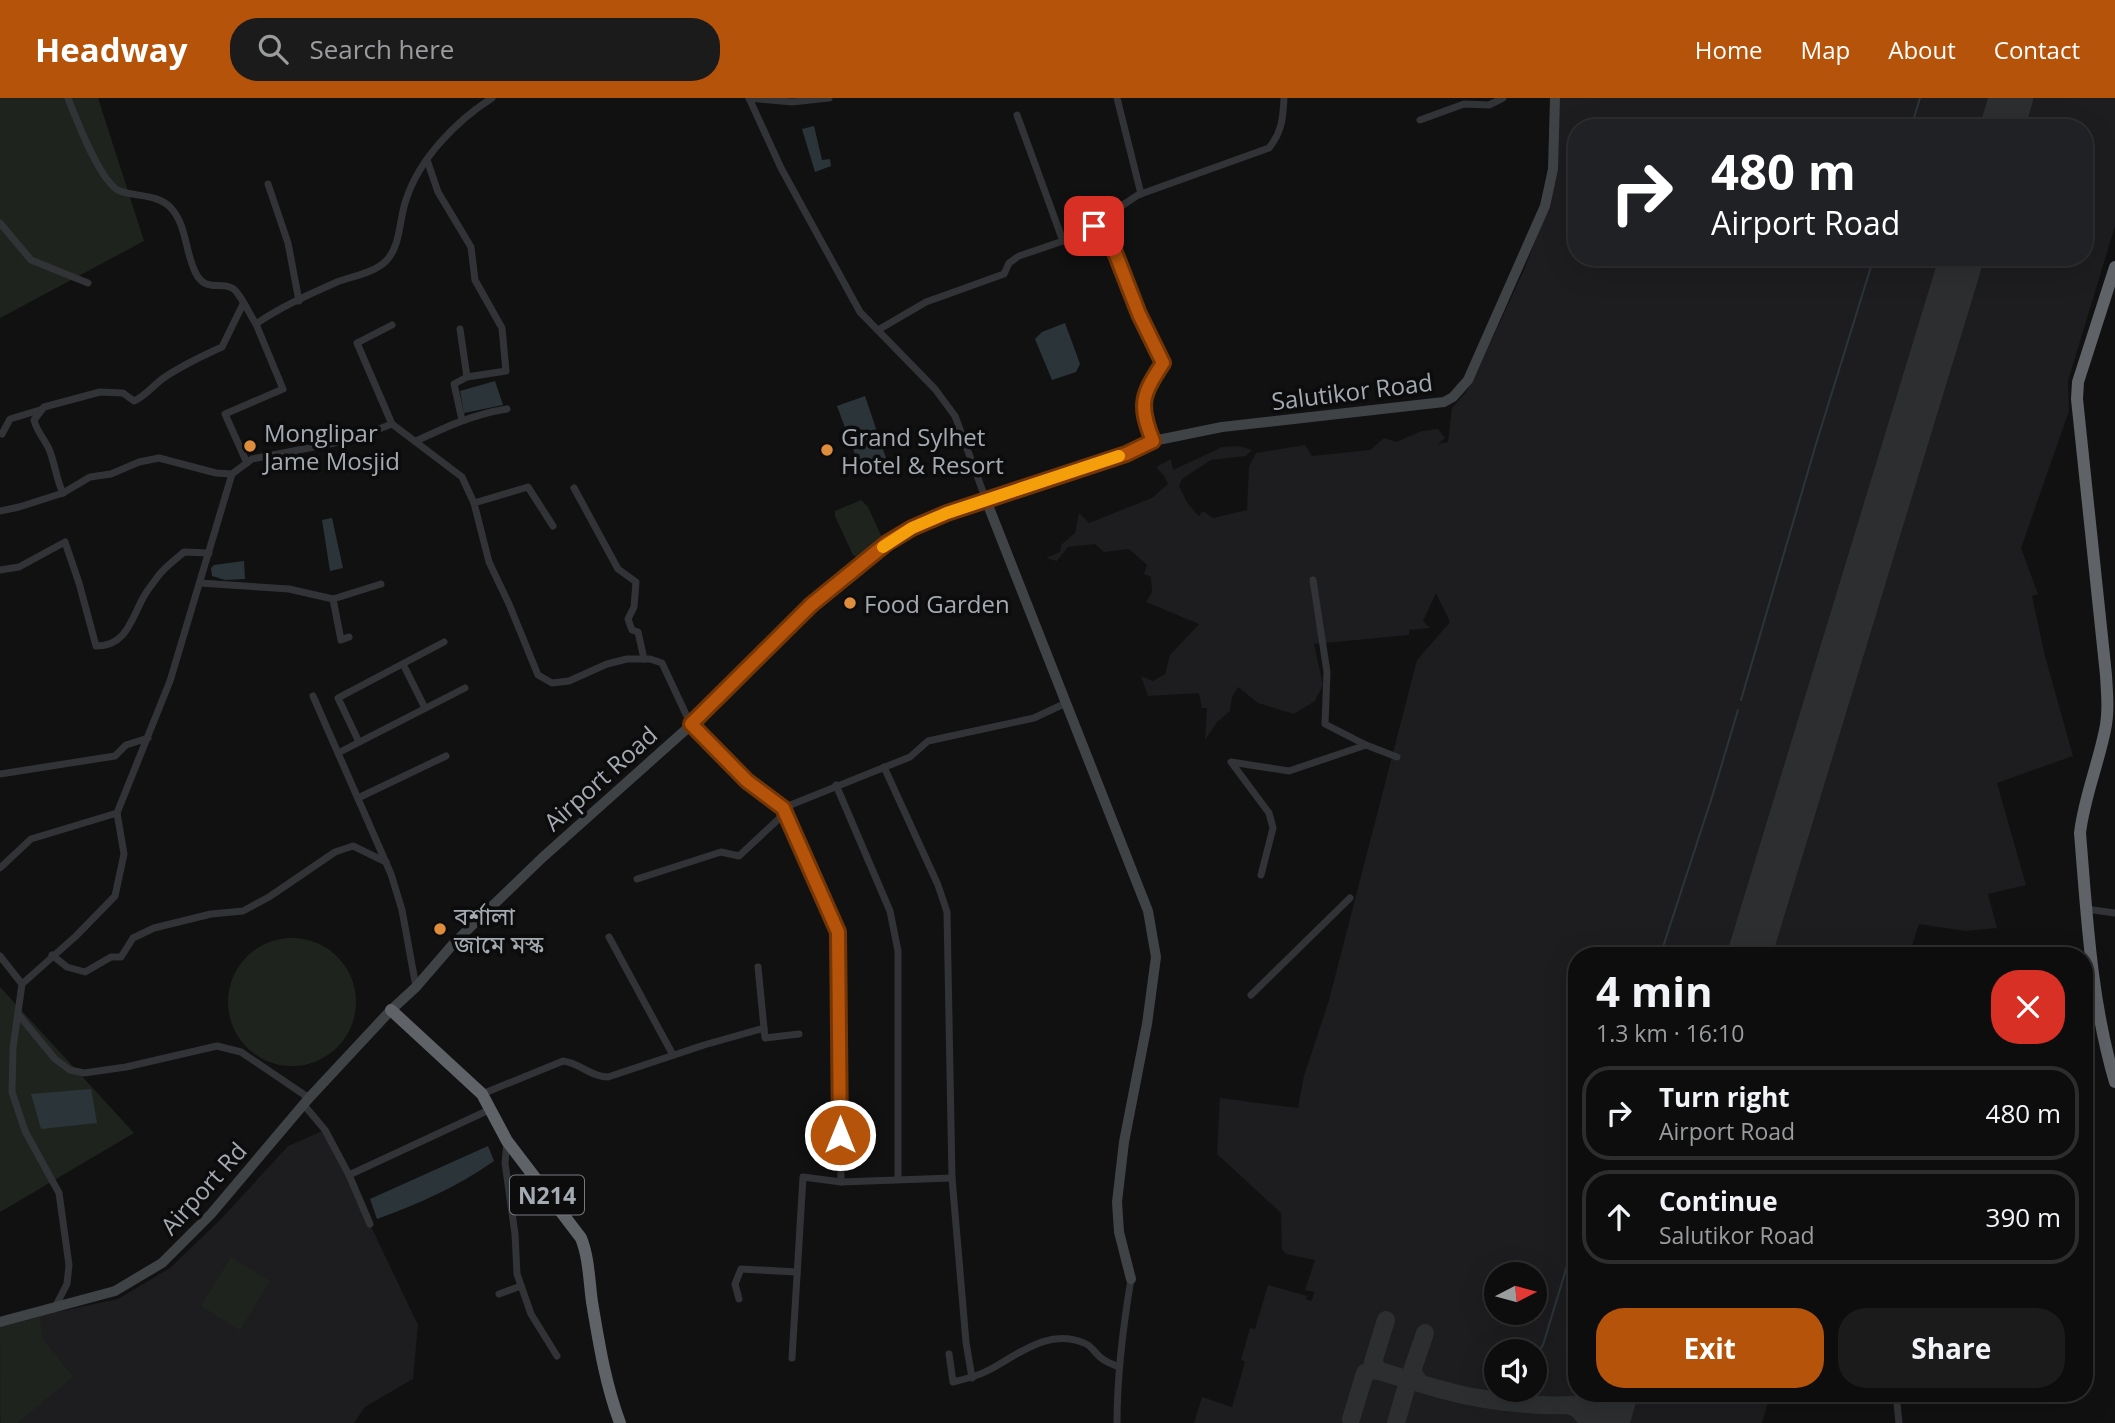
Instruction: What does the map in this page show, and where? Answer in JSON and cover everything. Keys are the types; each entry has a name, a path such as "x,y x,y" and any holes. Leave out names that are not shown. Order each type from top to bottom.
{"highway":[{"path":"2090,947 2080,833 2082,814 2110,729 2077,399 2078,382 2115,267"},
{"path":"2093,982 2103,1040 2115,1082"},
{"name":"N214","path":"391,1010 482,1094 507,1141 581,1238 586,1252 591,1297 608,1389 620,1423"}],"main road":[{"name":"Salutikor Road","path":"986,500 1126,454 1153,441 1223,427 1444,402 1453,397 1468,380 1545,206 1553,169 1555,98"},
{"path":"986,500 1148,911 1156,957 1116,1202 1119,1232 1131,1279"},
{"name":"Airport Road","path":"391,1010 416,987 454,943 691,724 811,605 887,543 912,528 986,500"},
{"name":"Airport Rd","path":"0,1322 115,1291 162,1263 211,1214 306,1102 391,1010"}],"street":[{"path":"68,98 83,140 109,183 118,190 157,200 171,208 182,229 198,276 206,285 231,287 237,292 256,324 283,389 225,414 247,463"},
{"path":"256,324 279,307 378,267 389,258 406,198 427,160 449,133 475,109 492,98"},
{"path":"829,98 792,102 749,98 770,146 860,312 935,388 955,416 986,500"},
{"path":"1117,98 1141,194"},
{"path":"878,330 926,302 1004,274 1009,263 1019,256 1063,241 1094,226 1141,194 1269,148 1278,137 1283,122 1284,98"},
{"path":"1420,120 1464,104 1489,105 1503,98"},
{"path":"1017,114 1063,241"},
{"path":"427,160 438,192 471,247 471,268 475,280 502,328 506,371 467,377 454,384 462,420"},
{"path":"268,184 288,243 299,301"},
{"path":"1102,219 1139,314 1163,363 1147,387 1143,401 1153,441"},
{"path":"0,223 31,260 88,283"},
{"path":"2,434 10,419 100,391 122,393 134,401 143,397 163,378 222,347 243,304"},
{"path":"392,325 357,343 392,424 462,477 474,503 489,562 538,675 552,684 569,681 607,664 627,659 662,663 691,724 747,781 784,811 838,932 841,1182"},
{"path":"460,330 467,377"},
{"path":"41,409 34,419 37,432 51,452 57,482 63,493"},
{"path":"416,441 462,420 507,409"},
{"path":"54,1309 67,1284 69,1265 58,1193 25,1131 12,1092 11,1069 22,984 76,936 115,895 124,855 117,813 170,681 232,474 252,459 350,440 392,424"},
{"path":"0,511 63,493 90,477 111,474 139,461 159,458 216,473 232,474"},
{"path":"474,503 528,486 553,526"},
{"path":"574,488 618,569 636,582 634,607 628,619 632,630 638,632 644,659"},
{"path":"0,570 19,567 65,542 96,646 107,646 118,639 133,621 143,598 161,573 184,552 209,553"},
{"path":"1312,580 1327,672 1325,724 1397,757"},
{"path":"200,583 289,589 333,599 381,584"},
{"path":"333,599 341,640 349,637"},
{"path":"359,742 338,698 444,642"},
{"path":"403,664 425,708"},
{"path":"338,753 466,688"},
{"path":"313,696 386,862 402,911 416,987"},
{"path":"637,879 721,852 739,856 784,811 836,785 910,757 928,741 1034,718 1066,703"},
{"path":"0,774 115,756 126,745 148,738"},
{"path":"1261,876 1273,828 1269,813 1231,762 1289,771 1366,745"},
{"path":"358,797 446,755"},
{"path":"884,767 938,886 947,912 952,1178 972,1378"},
{"path":"836,785 890,911 898,951 898,1179"},
{"path":"0,868 31,839 117,813"},
{"path":"52,955 67,967 85,972 111,957 121,957 133,938 154,928 211,914 243,911 335,852 353,846 386,862"},
{"path":"1251,995 1350,898"},
{"path":"2086,909 2115,912"},
{"path":"610,937 673,1055"},
{"path":"0,956 22,984"},
{"path":"758,967 765,1038 799,1034"},
{"path":"18,1014 55,1059 69,1070 84,1073 126,1067 217,1046 241,1052 306,1102 325,1130 349,1175 370,1224"},
{"path":"482,1094 563,1061 597,1077 608,1077 764,1028"},
{"path":"349,1175 491,1109"},
{"path":"507,1141 505,1163 515,1234 515,1265 531,1314 557,1356"},
{"path":"792,1358 803,1177 841,1182 952,1178"},
{"path":"739,1299 735,1284 741,1269 797,1272"},
{"path":"1117,1423 1119,1367 1131,1279"},
{"path":"499,1294 521,1286"},
{"path":"949,1354 953,1382 972,1378 1049,1338 1070,1338 1087,1343 1101,1358 1119,1367"},
{"path":"1897,1402 1899,1423"}],"shaded area":[{"path":"0,98 98,98 144,241 0,318"},
{"path":"1557,98 2115,98 2115,226 2068,381 2069,411 2021,548 2038,594 2032,596 2045,656 2073,756 1997,783 2026,885 1988,894 1997,928 1966,931 1919,924 1912,947 1568,947 1568,1402 1768,1402 1762,1423 1194,1423 1202,1397 1232,1407 1245,1362 1241,1360 1250,1328 1255,1329 1268,1285 1307,1296 1306,1299 1311,1301 1313,1297 1314,1292 1305,1290 1315,1260 1286,1254 1282,1249 1281,1213 1217,1154 1220,1098 1298,1108 1304,1076 1329,1000 1417,660 1450,622 1436,593 1423,621 1430,628 1409,630 1409,635 1314,644 1323,685 1315,701 1294,714 1258,703 1238,687 1232,697 1230,711 1217,722 1205,740 1207,708 1202,708 1199,693 1148,696 1141,676 1153,681 1165,674 1170,655 1199,624 1146,602 1152,592 1151,577 1144,574 1147,565 1129,549 1104,552 1095,544 1068,547 1057,561 1046,558 1060,552 1061,545 1075,533 1079,513 1089,523 1152,498 1168,484 1156,467 1171,459 1173,470 1222,447 1239,446 1252,450 1246,456 1211,460 1182,479 1179,486 1188,504 1199,516 1203,511 1213,518 1247,510 1249,467 1256,453 1305,445 1312,456 1370,450 1384,438 1396,442 1422,431 1438,429 1445,438 1438,444 1448,442 1452,408 1474,378 1524,270 1543,219"},
{"path":"814,126 822,160 830,159 831,166 815,172 802,129"},
{"path":"1065,323 1080,364 1076,372 1052,380 1035,339 1042,332"},
{"path":"495,381 503,405 464,413 460,391"},
{"path":"865,396 888,464 863,476 837,406"},
{"path":"861,500 868,507 883,540 863,558 859,558 853,555 835,511"},
{"path":"332,518 343,568 330,571 322,520"},
{"path":"244,561 245,579 225,580 212,576 211,568 214,565"},
{"path":"292,938 316,943 337,957 351,978 356,1002 351,1026 337,1047 316,1061 292,1066 268,1061 247,1047 233,1026 228,1002 233,978 247,957 268,943"},
{"path":"0,987 134,1133 0,1212"},
{"path":"91,1089 97,1123 41,1129 31,1094"},
{"path":"325,1130 418,1325 413,1379 365,1407 354,1423 0,1423 0,1324 118,1299 170,1268 222,1218 288,1146"},
{"path":"488,1146 494,1161 481,1170 438,1194 377,1219 370,1199"},
{"path":"231,1257 270,1281 240,1330 201,1306"},
{"path":"40,1317 42,1338 73,1377 17,1423 1,1423 0,1327"}],"waterway":[{"path":"1914,119 1920,98"},
{"path":"1741,700 1871,266"},
{"path":"1663,947 1738,710"},
{"path":"1545,1339 1568,1263"}],"taxiway":[{"path":"1351,1419 1365,1373 1370,1370 1379,1371 1373,1362 1386,1320"},
{"path":"1419,1382 1412,1371 1425,1333"},
{"path":"1379,1371 1441,1390 1492,1400 1548,1405 1590,1402"},
{"path":"1396,1423 1407,1385 1417,1381"},
{"path":"1571,1406 1579,1410 1589,1423"}],"runway":[{"path":"2005,119 2011,98"},
{"path":"1752,947 1959,266"},
{"path":"1607,1423 1613,1402"}],"slow traffic":[{"path":"883,547 912,528 947,513 1119,456"}],"place":[{"name":"Monglipar Jame Mosjid","path":"250,446"},
{"name":"Grand Sylhet Hotel & Resort","path":"827,450"},
{"name":"Food Garden","path":"850,603"},
{"name":"বর্শালা জামে মস্ক","path":"440,929"}],"route":[{"path":"840,1135 841,1020 838,932 783,808 747,781 691,724 811,605 887,543 912,528 947,513 1126,454 1153,441 1143,401 1147,387 1163,363 1139,314 1102,219 1094,226"}]}
